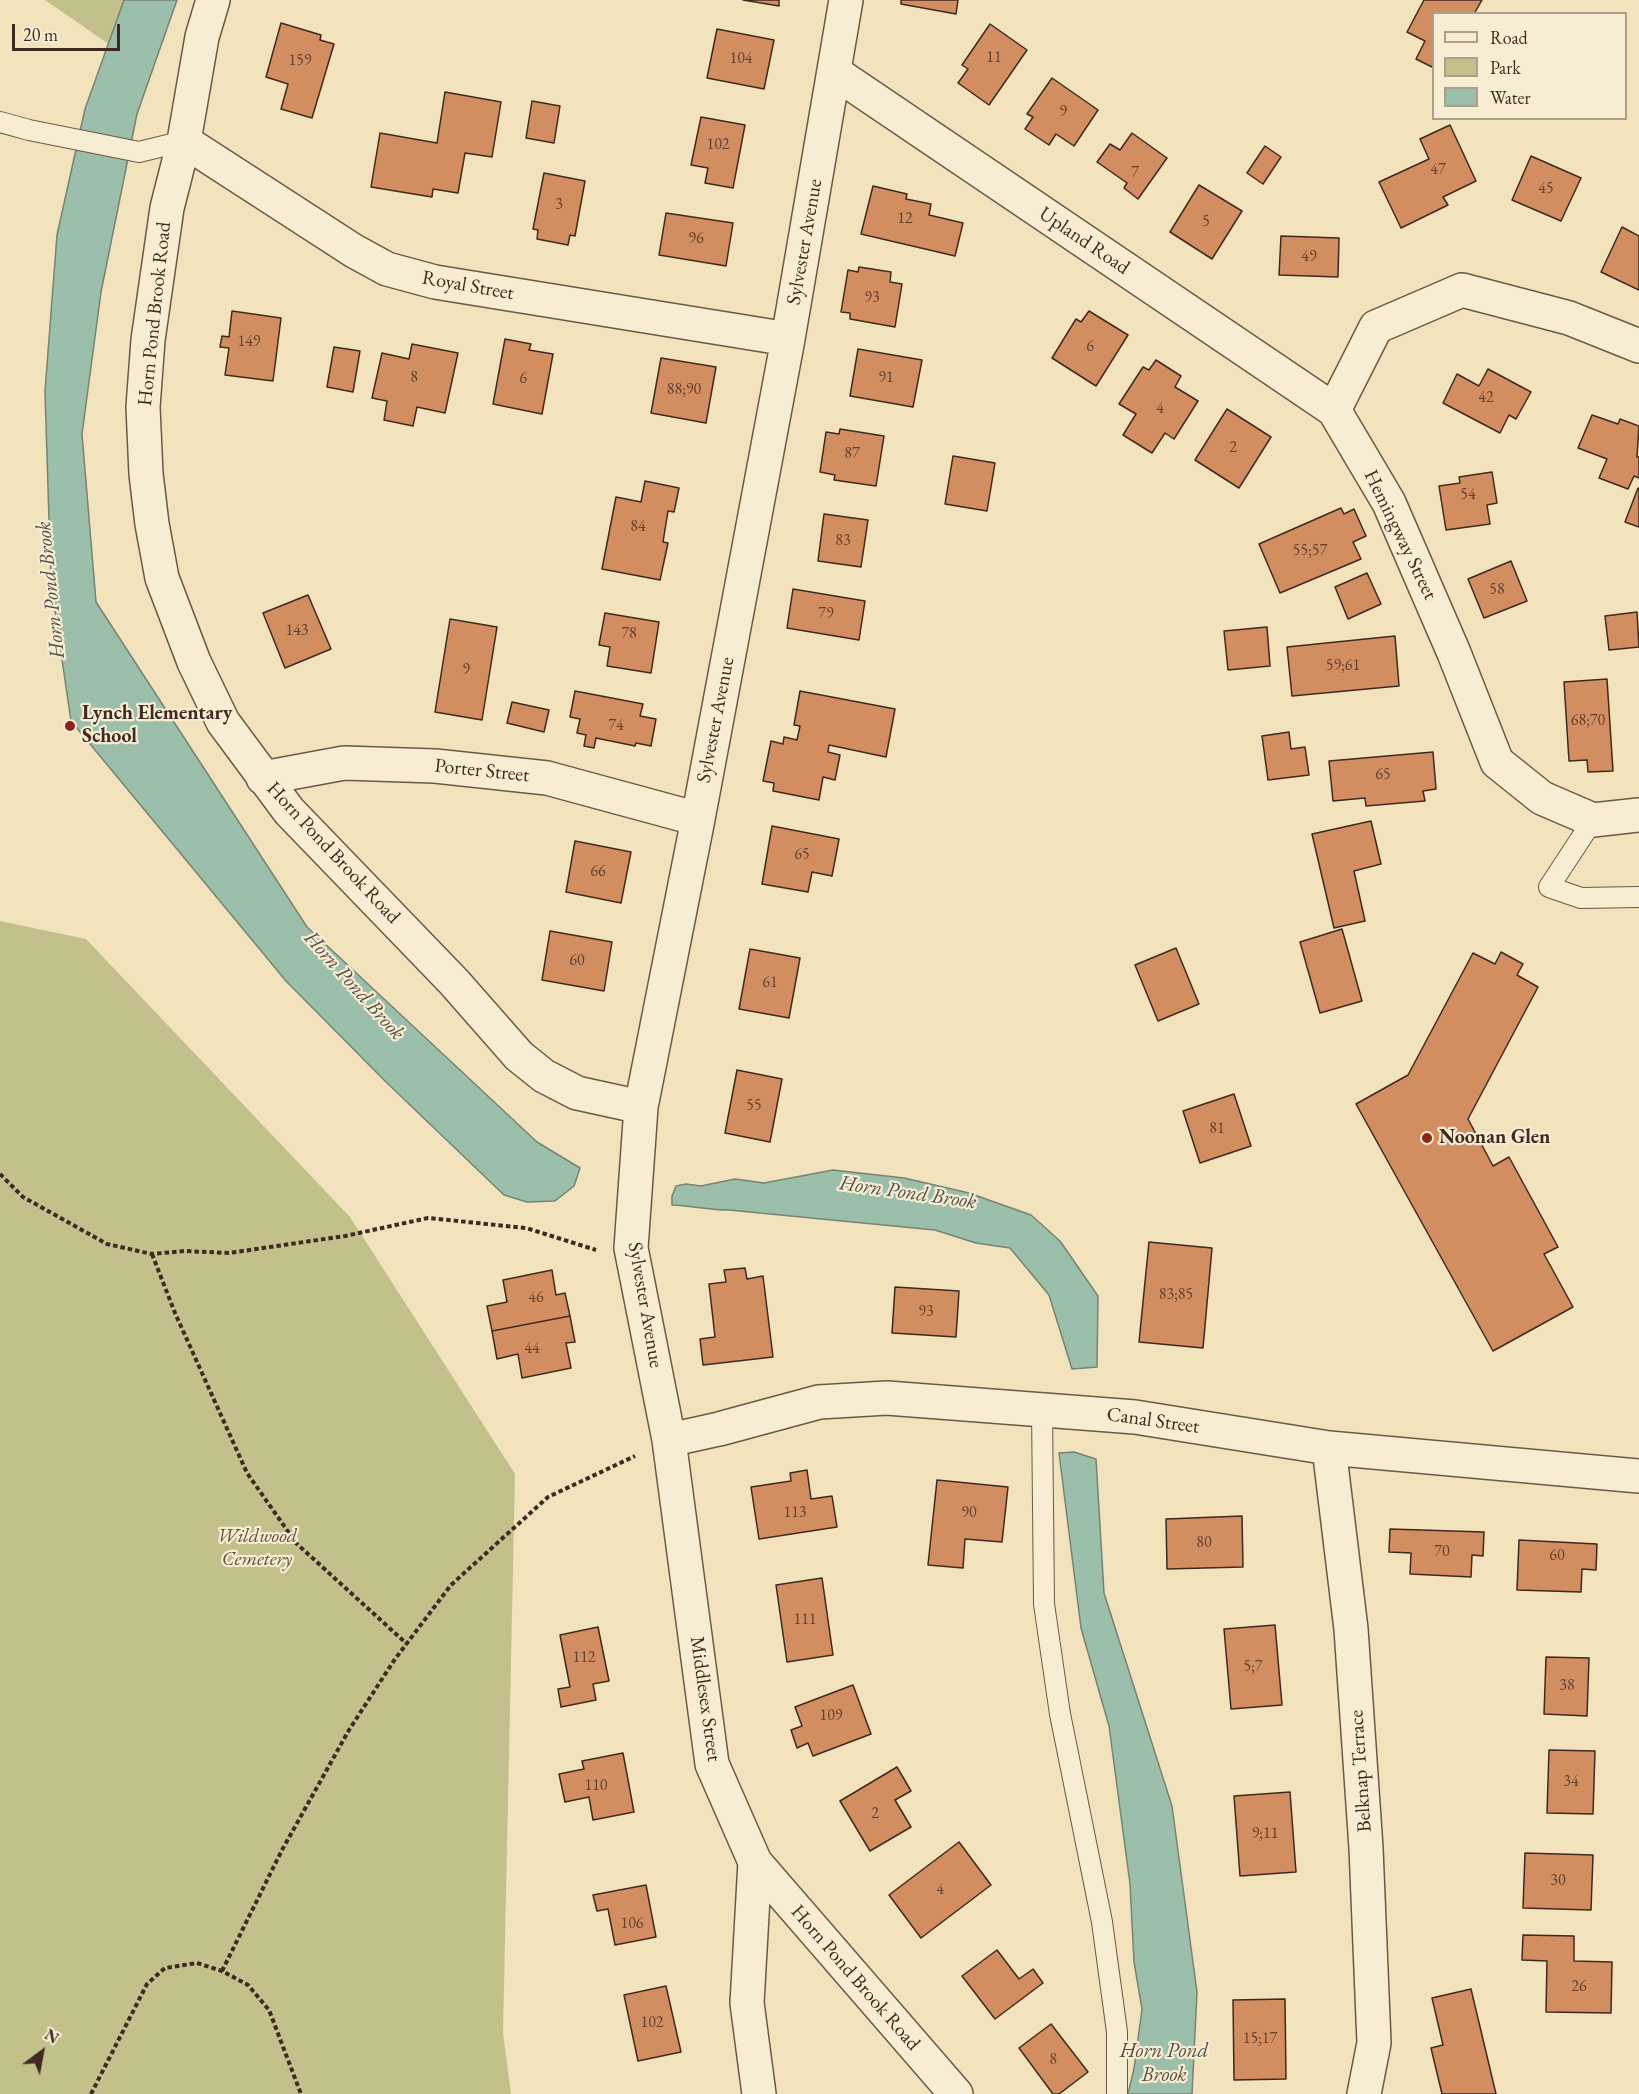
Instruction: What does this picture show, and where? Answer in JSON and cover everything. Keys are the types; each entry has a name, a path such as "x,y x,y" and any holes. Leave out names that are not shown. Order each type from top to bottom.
{"street":[{"name":"Horn Pond Brook Road","path":"213,0 202,37 184,141 167,208 148,340 143,407 146,474 162,578 194,662 223,722 289,811 454,982 519,1056 544,1076 577,1093 641,1107"},
{"name":"Sylvester Avenue","path":"669,1440 631,1248 641,1107 698,819 788,339 846,0"},
{"name":"Upland Road","path":"834,72 1334,410"},
{"name":"Royal Street","path":"184,141 354,251 387,269 435,282 788,339"},
{"path":"1334,410 1376,327 1462,290 1569,318 1639,346"},
{"name":"Hemingway Street","path":"1334,410 1389,503 1454,653 1497,762 1542,798 1593,820 1639,815"},
{"name":"Porter Street","path":"263,778 344,764 435,766 547,778 698,819"},
{"name":"Canal Street","path":"669,1440 819,1402 887,1398 1135,1417 1329,1448 1639,1476"},
{"name":"Middlesex Street","path":"669,1440 712,1764 755,1862 747,2003 759,2094"},
{"name":"Belknap Terrace","path":"1329,1448 1352,1629 1366,1848 1374,2043 1364,2094"},
{"name":"Horn Pond Brook Road","path":"755,1862 956,2094"}],"lane":[{"path":"0,122 60,137 139,152 184,141"},
{"path":"1593,820 1549,887 1581,898 1639,897"},
{"path":"1042,1409 1044,1604 1060,1714 1102,1922 1118,2032 1116,2094"}],"path":[{"path":"0,1174 23,1197 107,1244 152,1254 185,1251 229,1253 345,1236 428,1218 526,1228 634,1261"},
{"path":"152,1254 175,1313 247,1473 296,1544 407,1644"},
{"path":"222,1971 282,1850 349,1730 407,1644 451,1585 548,1497 669,1440"},
{"path":"91,2094 147,1984 165,1968 197,1963 222,1971 248,1985 269,2010 301,2094"}],"green space":[{"path":"45,0 161,0 129,58"},
{"name":"Wildwood Cemetery","path":"0,921 86,939 350,1217 515,1474 503,2033 511,2094 0,2094"}],"water":[{"name":"Horn Pond Brook","path":"124,0 177,0 137,114 101,292 82,434 96,602 307,927 537,1142 580,1168 574,1186 555,1201 527,1202 504,1195 385,1081 286,981 71,721 51,584 45,391 57,235 85,109"},
{"name":"Horn Pond Brook","path":"833,1170 904,1178 969,1193 1031,1215 1060,1241 1098,1296 1097,1367 1072,1369 1049,1295 1010,1248 976,1243 935,1230 672,1205 672,1196 676,1186 686,1184 701,1186 735,1179 764,1183"},
{"name":"Horn Pond Brook","path":"1074,1452 1096,1459 1104,1593 1172,1806 1197,1992 1192,2094 1128,2094 1134,2069 1142,2009 1134,1962 1130,1884 1109,1726 1081,1628 1059,1453"}],"building":[{"path":"743,0 779,0 779,6"},
{"path":"901,0 958,0 956,14 901,4"},
{"path":"1424,0 1482,0 1475,12 1432,12 1432,67 1416,59 1425,41 1407,32"},
{"path":"281,23 321,35 320,40 334,44 312,118 281,109 288,84 266,77"},
{"path":"990,24 1027,50 989,105 958,83 968,69 962,65"},
{"path":"717,29 774,40 764,89 707,78"},
{"path":"1052,78 1098,110 1074,146 1056,134 1049,145 1025,129 1033,117 1027,114"},
{"path":"445,92 501,102 492,157 465,153 458,193 433,189 432,197 371,187 380,133 437,143"},
{"path":"532,101 560,106 554,143 526,138"},
{"path":"701,117 745,125 733,188 705,183 708,168 691,165"},
{"path":"1450,125 1476,181 1443,197 1448,205 1401,228 1379,182 1429,159 1420,139"},
{"path":"1132,133 1167,158 1138,199 1124,188 1127,183 1097,162 1110,144 1120,150"},
{"path":"1265,146 1281,157 1263,184 1247,173"},
{"path":"1531,156 1581,178 1561,221 1512,200"},
{"path":"544,173 585,181 575,236 570,235 568,245 537,239 538,230 533,229"},
{"path":"1199,185 1242,211 1212,259 1170,232"},
{"path":"873,186 907,194 906,199 931,204 929,215 963,223 955,256 861,234"},
{"path":"666,213 733,223 726,266 659,255"},
{"path":"1622,227 1639,236 1639,290 1601,272"},
{"path":"1281,236 1339,238 1338,277 1279,275"},
{"path":"859,267 891,272 890,282 902,284 895,327 850,319 850,313 841,312 848,270 858,272"},
{"path":"232,311 281,318 273,381 225,375 229,348 220,347 222,336 229,337"},
{"path":"1089,311 1128,335 1096,386 1052,358 1076,319 1081,322"},
{"path":"505,339 531,344 529,350 553,354 542,414 493,404"},
{"path":"412,344 458,353 445,413 417,407 413,426 384,420 387,401 372,398 382,353 409,359"},
{"path":"334,347 360,351 353,392 327,387"},
{"path":"858,349 922,360 913,407 850,396"},
{"path":"661,358 716,367 706,423 651,413"},
{"path":"1156,360 1181,376 1175,387 1198,401 1174,439 1165,433 1152,453 1123,435 1136,414 1119,404 1143,367 1149,370"},
{"path":"1488,369 1531,392 1516,419 1509,415 1500,433 1443,403 1457,374 1479,386"},
{"path":"1227,409 1271,437 1239,488 1195,460"},
{"path":"1592,415 1618,424 1620,419 1639,426 1637,457 1639,457 1639,478 1634,476 1628,489 1599,478 1607,459 1578,448"},
{"path":"840,429 884,436 876,486 834,480 835,475 820,472 826,432 839,434"},
{"path":"953,456 995,463 987,511 945,504"},
{"path":"1492,472 1497,503 1487,505 1490,524 1446,530 1439,486 1460,483 1459,477"},
{"path":"645,481 679,488 674,512 668,511 663,542 668,543 660,580 602,569 616,497 641,502"},
{"path":"1639,489 1639,527 1625,522"},
{"path":"1341,508 1344,514 1354,509 1366,536 1353,542 1361,559 1280,593 1259,544"},
{"path":"824,514 868,520 861,567 818,561"},
{"path":"1511,561 1527,601 1484,618 1468,579"},
{"path":"1367,573 1381,604 1348,619 1335,587"},
{"path":"793,589 865,601 859,640 787,628"},
{"path":"308,595 331,649 285,668 263,613"},
{"path":"1637,612 1639,647 1609,650 1605,616"},
{"path":"605,613 659,622 651,673 607,666 610,647 599,645"},
{"path":"450,619 497,627 482,720 435,712"},
{"path":"1267,627 1270,666 1228,670 1224,631"},
{"path":"1395,636 1399,686 1292,696 1287,647"},
{"path":"1607,679 1613,771 1588,772 1587,760 1569,761 1564,682"},
{"path":"575,691 643,704 640,716 656,719 651,746 636,743 635,746 596,738 594,748 584,746 586,735 577,733 580,719 570,717"},
{"path":"800,691 895,709 886,757 829,745 828,752 840,755 835,780 823,777 819,800 773,791 774,783 763,781 771,741 783,744 784,737 797,740 800,726 794,725"},
{"path":"512,702 549,710 544,732 507,723"},
{"path":"1289,732 1291,749 1305,747 1309,775 1268,780 1262,736"},
{"path":"1433,752 1436,789 1423,791 1425,801 1366,806 1365,798 1333,801 1329,761"},
{"path":"1371,821 1381,864 1354,871 1365,921 1334,928 1312,834"},
{"path":"772,826 839,839 832,876 812,872 808,892 762,884"},
{"path":"575,841 631,852 621,903 566,892"},
{"path":"1342,929 1362,1001 1320,1013 1300,942"},
{"path":"550,931 612,942 604,991 542,980"},
{"path":"1176,948 1199,1004 1158,1021 1135,965"},
{"path":"750,949 800,958 789,1018 739,1009"},
{"name":"Noonan Glen","path":"1501,952 1523,964 1517,975 1538,987 1468,1119 1493,1166 1509,1157 1558,1247 1544,1254 1573,1307 1493,1351 1356,1104 1408,1075 1473,953 1495,964"},
{"path":"737,1070 782,1079 770,1142 725,1133"},
{"path":"1234,1094 1251,1146 1200,1163 1183,1111"},
{"path":"1149,1242 1212,1248 1203,1348 1139,1342"},
{"path":"745,1268 747,1279 763,1276 773,1357 703,1365 700,1339 715,1337 709,1284 726,1282 724,1270"},
{"path":"552,1270 556,1295 565,1293 570,1316 492,1331 487,1306 507,1302 503,1280"},
{"path":"895,1287 959,1291 956,1337 892,1333"},
{"path":"570,1316 575,1342 566,1343 571,1368 522,1378 518,1354 497,1359 492,1331"},
{"path":"807,1470 811,1499 832,1496 837,1527 759,1539 751,1487 791,1481 790,1473"},
{"path":"937,1480 1008,1487 1002,1542 965,1539 963,1568 928,1565"},
{"path":"1242,1516 1243,1567 1167,1569 1166,1519"},
{"path":"1390,1529 1484,1532 1483,1556 1472,1555 1471,1577 1410,1574 1411,1553 1389,1552"},
{"path":"1519,1540 1597,1544 1596,1570 1582,1569 1581,1592 1517,1590"},
{"path":"822,1578 833,1655 787,1662 776,1585"},
{"path":"1275,1625 1282,1705 1231,1709 1224,1629"},
{"path":"598,1627 609,1681 593,1684 596,1700 561,1707 558,1689 570,1687 560,1635"},
{"path":"1546,1657 1589,1658 1587,1716 1544,1714"},
{"path":"853,1685 871,1734 813,1756 808,1743 797,1748 791,1730 802,1726 795,1707"},
{"path":"1549,1750 1595,1751 1593,1814 1547,1813"},
{"path":"623,1753 634,1812 593,1820 589,1797 565,1802 559,1774 584,1769 582,1761"},
{"path":"897,1767 911,1791 895,1800 911,1827 870,1851 840,1801"},
{"path":"1290,1792 1296,1872 1240,1876 1234,1796"},
{"path":"959,1842 991,1885 921,1938 889,1895"},
{"path":"1525,1853 1593,1855 1591,1910 1523,1908"},
{"path":"646,1885 656,1937 615,1945 608,1909 597,1911 593,1895"},
{"path":"1523,1935 1574,1936 1574,1961 1612,1962 1611,2013 1546,2012 1547,1961 1522,1960"},
{"path":"997,1950 1019,1979 1033,1969 1043,1983 995,2019 962,1976"},
{"path":"666,1986 681,2052 638,2061 624,1995"},
{"path":"1471,1989 1496,2094 1442,2094 1431,2048 1443,2045 1432,1998"},
{"path":"1285,1999 1286,2079 1234,2080 1233,2000"},
{"path":"1051,2024 1088,2072 1059,2094 1053,2094 1019,2048"}],"place":[{"name":"Lynch Elementary School","path":"70,726"},
{"name":"Noonan Glen","path":"1427,1138"}]}
